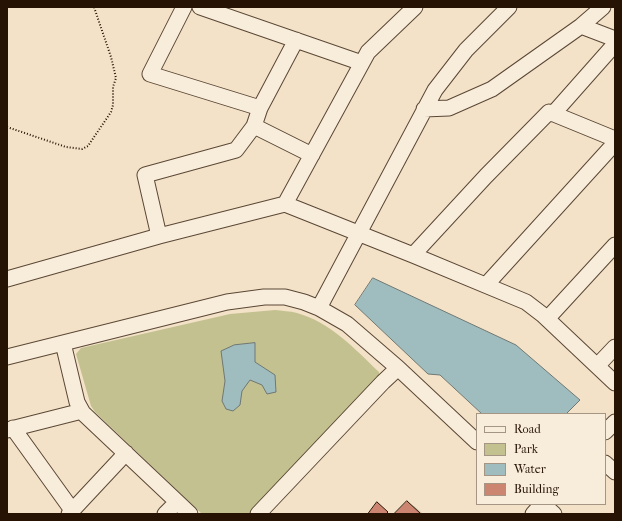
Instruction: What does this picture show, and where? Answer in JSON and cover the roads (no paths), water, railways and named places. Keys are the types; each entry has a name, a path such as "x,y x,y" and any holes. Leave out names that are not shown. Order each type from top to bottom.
{"street":[{"path":"184,7 150,74 260,108"},
{"path":"200,7 362,63"},
{"path":"285,204 368,52 415,7"},
{"path":"424,109 449,108 492,89 581,26 603,7"},
{"path":"319,308 435,90 457,60 505,8"},
{"path":"581,26 615,39"},
{"path":"159,236 145,175 236,150 254,126 260,108 296,40"},
{"path":"553,114 615,44"},
{"path":"413,255 486,176 549,112 614,144 486,285"},
{"path":"254,126 312,155"},
{"path":"7,279 159,236 285,204 526,302 547,319 615,383"},
{"path":"547,319 615,245"},
{"path":"7,357 227,302 254,298 285,297 319,308 347,324 398,368 476,441"},
{"path":"63,343 77,402 82,411 190,514"},
{"path":"597,366 615,347"},
{"path":"258,514 398,368"},
{"path":"82,411 10,429 70,512 126,453"},
{"path":"606,431 615,422"},
{"path":"606,464 615,472"},
{"path":"165,514 177,502"},
{"path":"532,514 542,505"},
{"path":"544,505 554,514"}],"water":[{"path":"373,278 516,345 580,400 567,413 481,413 440,375 428,374 355,305"},
{"path":"255,343 255,362 275,375 276,392 267,394 262,385 250,380 242,391 240,405 233,411 226,409 222,401 225,381 221,351 234,345"}]}
